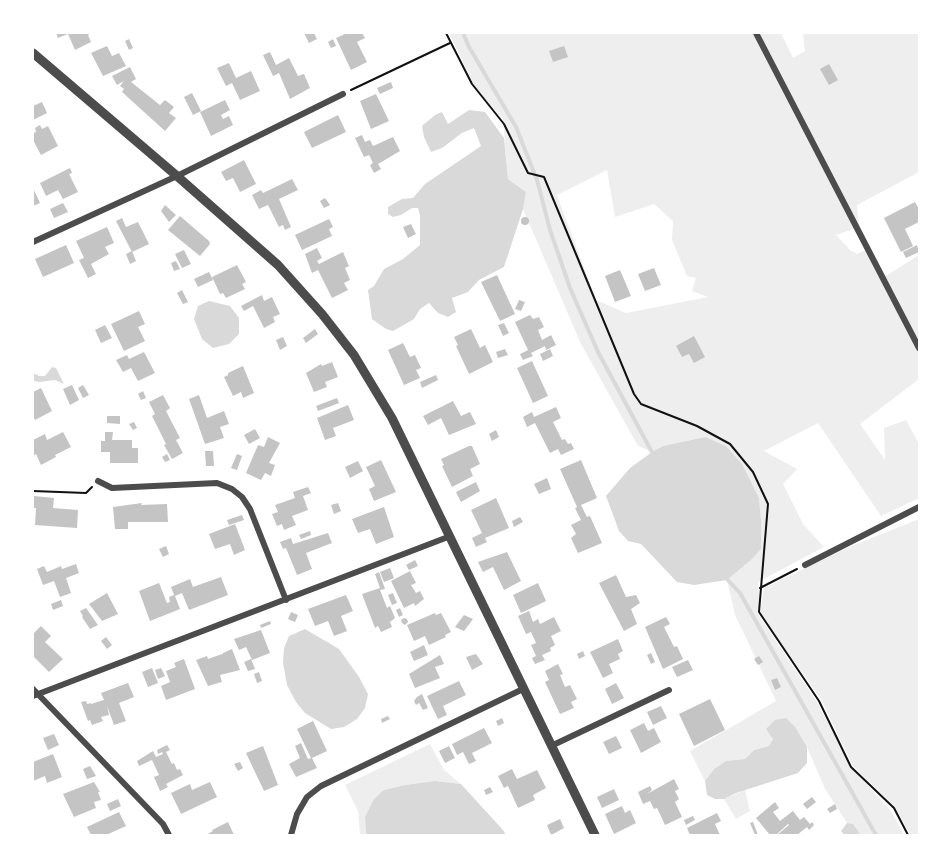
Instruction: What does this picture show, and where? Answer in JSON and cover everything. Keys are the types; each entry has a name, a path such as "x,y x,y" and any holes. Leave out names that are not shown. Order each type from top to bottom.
{"street":[{"path":"756,33 919,348"},
{"path":"33,53 261,250 295,283 354,355 392,418 595,835"},
{"path":"33,242 177,176 343,94"},
{"path":"98,481 112,488 217,483 232,489 242,497 250,509 286,600"},
{"path":"805,565 919,507"},
{"path":"169,835 163,824 35,693 448,537"},
{"path":"291,835 297,814 307,797 321,786 524,689"},
{"path":"551,746 669,690"}],"path":[{"path":"446,33 472,84 504,124 528,173 544,177 634,394 641,404 697,426 730,444 753,472 768,504 759,612 819,701 851,767 894,808 908,835"},
{"path":"343,94 450,43"},
{"path":"33,491 86,493 98,481"},
{"path":"760,588 805,565"}],"shaded area":[{"path":"449,33 781,33 793,58 805,51 803,33 919,33 919,172 857,205 859,227 836,235 857,254 866,250 881,279 919,255 919,379 860,424 885,460 884,428 906,420 919,444 919,498 881,516 818,423 764,451 797,469 783,484 803,524 824,547 758,582 760,610 757,613 817,702 851,767 891,811 904,835 861,835 853,824 847,823 825,789 807,747 773,739 769,746 754,750 745,759 726,761 714,769 705,781 690,751 776,701 735,615 727,580 761,549 759,498 705,437 663,446 652,452 638,446 581,344 523,209 526,192 508,179 503,119 476,89","holes":["607,170 615,217 654,204 673,221 672,240 687,276 696,278 692,291 708,297 626,313 596,300 557,195"]},
{"path":"469,110 485,112 504,138 508,179 526,192 523,209 504,267 479,280 468,292 452,298 456,312 448,317 438,313 429,303 420,309 414,319 393,331 386,329 372,319 368,290 374,286 384,269 403,259 420,245 418,208 412,208 393,217 388,214 388,207 402,199 413,198 425,184 481,146 474,128 462,133 442,148 431,152 424,137 422,126 435,115 442,112 448,124"},
{"path":"209,301 230,306 239,318 239,334 229,344 213,348 202,339 194,319 198,306"},
{"path":"52,367 56,368 64,384 55,380 33,381 33,373 45,376"},
{"path":"705,437 726,446 742,464 759,498 761,549 727,580 694,585 677,582 641,544 628,541 619,531 606,496 630,468 652,452 663,446"},
{"path":"919,519 919,835 911,835 894,806 853,766 821,699 760,614 764,588 847,548"},
{"path":"305,629 339,649 368,694 365,708 357,719 344,727 331,729 305,713 287,685 283,663 284,648 289,636"},
{"path":"786,718 795,727 807,747 807,763 798,773 724,799 715,799 707,795 705,781 714,769 726,761 745,759 754,750 769,746 773,739 766,729 775,720"},
{"path":"430,744 444,770 461,784 435,781 384,790 365,817 366,835 360,835 358,811 345,785"},
{"path":"435,781 461,784 506,835 366,835 365,817 374,799 384,790"},
{"path":"745,790 750,811 736,819 724,799"},
{"path":"847,823 853,824 861,835 844,835 841,831"}],"building":[{"path":"56,33 91,33 88,35 91,42 75,50 68,34 58,38"},
{"path":"304,33 314,33 317,39 309,43"},
{"path":"347,33 362,33 365,38 357,42 367,62 351,70 336,38"},
{"path":"129,39 133,48 129,50 125,41"},
{"path":"333,39 336,46 331,48 328,42"},
{"path":"107,46 112,56 119,53 126,66 103,76 91,53"},
{"path":"564,46 568,57 553,62 549,51"},
{"path":"270,52 276,65 289,58 298,76 304,74 310,88 290,99 279,73 273,76 263,55"},
{"path":"229,63 236,78 251,71 260,91 240,100 232,83 226,86 217,68"},
{"path":"829,64 838,80 829,85 820,69"},
{"path":"130,67 136,79 131,82 160,105 165,100 174,107 169,113 176,118 165,131 122,92 124,89 120,86 124,81 117,85 112,76"},
{"path":"391,82 393,88 380,94 377,88"},
{"path":"192,93 201,111 193,115 184,97"},
{"path":"376,94 389,121 371,129 360,101"},
{"path":"225,100 230,110 221,115 223,119 229,116 233,125 211,136 200,112"},
{"path":"42,102 47,113 33,120 33,106"},
{"path":"338,115 346,132 312,148 304,132"},
{"path":"40,125 42,129 48,126 58,146 41,155 33,140 35,128"},
{"path":"362,135 365,142 370,140 373,146 393,137 400,151 378,164 381,169 374,173 369,155 364,157 355,138"},
{"path":"244,160 256,184 240,192 233,178 226,181 221,172"},
{"path":"70,168 72,173 69,174 78,192 63,199 58,190 46,196 40,183"},
{"path":"292,179 298,190 279,199 291,227 285,230 283,225 279,227 268,205 259,209 252,195 261,190 263,193"},
{"path":"33,188 40,203 33,206"},
{"path":"325,198 330,205 324,208 320,201"},
{"path":"915,202 919,209 919,222 905,229 913,246 901,252 884,218"},
{"path":"63,203 68,212 54,218 50,209"},
{"path":"165,205 176,215 169,222 161,211"},
{"path":"180,216 209,241 210,244 200,256 168,230"},
{"path":"525,217 529,221 525,225 521,221"},
{"path":"122,218 126,227 138,222 149,244 132,252 116,221"},
{"path":"329,219 333,227 329,229 332,236 302,250 295,235"},
{"path":"411,224 416,234 408,238 403,227"},
{"path":"107,227 114,243 105,247 109,254 91,264 96,274 88,278 79,260 84,258 76,241"},
{"path":"66,245 74,263 43,277 35,259"},
{"path":"917,245 919,252 906,258 903,252"},
{"path":"317,248 322,258 317,261 319,264 343,252 349,266 345,268 350,280 344,283 348,290 332,298 318,270 312,273 305,254"},
{"path":"184,250 191,264 182,268 175,254"},
{"path":"132,251 136,261 130,264 126,254"},
{"path":"176,261 180,269 174,271 171,263"},
{"path":"237,265 246,282 242,284 245,289 226,298 223,293 220,294 212,277"},
{"path":"654,268 661,285 645,291 638,274"},
{"path":"620,270 631,296 615,302 605,276"},
{"path":"209,272 213,280 198,287 194,279"},
{"path":"497,275 515,314 500,321 481,282"},
{"path":"182,290 188,302 183,304 177,293"},
{"path":"262,295 264,301 272,297 280,314 273,317 275,322 264,328 253,306 244,311 241,306"},
{"path":"519,300 525,302 521,311 515,309"},
{"path":"139,311 145,324 138,327 145,341 124,351 111,324"},
{"path":"530,315 533,319 539,317 544,327 538,330 542,340 551,335 556,345 546,350 545,346 531,353 533,356 523,360 520,354 528,350 515,322"},
{"path":"504,323 509,333 503,336 498,325"},
{"path":"105,325 112,338 101,343 95,330"},
{"path":"315,329 318,334 306,343 303,338"},
{"path":"471,329 480,348 485,345 493,362 469,374 454,337"},
{"path":"694,336 705,357 694,363 689,354 682,357 676,346"},
{"path":"283,337 287,346 280,350 276,340"},
{"path":"403,343 410,357 415,355 421,368 416,370 420,378 404,385 388,350"},
{"path":"505,349 508,355 498,358 496,352"},
{"path":"550,349 553,356 543,361 540,354"},
{"path":"144,352 155,373 138,381 131,368 123,372 116,360 127,355 129,359"},
{"path":"532,361 548,396 533,403 517,368"},
{"path":"332,362 338,377 325,382 327,387 314,392 306,373 321,364 322,366"},
{"path":"243,366 254,393 243,398 241,392 233,396 224,377"},
{"path":"436,375 438,380 422,388 420,382"},
{"path":"72,385 79,400 70,405 63,389"},
{"path":"83,385 89,395 83,398 78,388"},
{"path":"41,388 52,411 35,420 33,392"},
{"path":"143,391 146,398 141,400 138,394"},
{"path":"163,395 170,408 166,411 180,438 176,440 183,453 172,459 152,416 155,414 149,402"},
{"path":"199,395 207,418 224,411 229,424 220,427 224,438 205,444 189,399"},
{"path":"337,398 339,403 318,411 316,406"},
{"path":"453,401 461,416 470,412 476,424 449,435 441,418 428,425 423,416"},
{"path":"348,405 354,420 333,428 336,436 325,440 317,418"},
{"path":"556,407 561,418 553,422 562,440 565,439 568,444 571,443 574,449 561,455 558,449 550,453 535,423 527,427 523,417 532,412 534,417"},
{"path":"107,416 120,416 120,424 107,423"},
{"path":"134,422 137,428 133,430 129,424"},
{"path":"255,429 260,438 249,444 244,435"},
{"path":"496,430 499,437 492,441 489,434"},
{"path":"63,432 71,447 41,465 36,454 33,456 33,440 45,434 47,440"},
{"path":"105,432 113,432 112,440 132,440 132,448 138,448 138,463 110,463 110,452 101,452 101,441 105,441"},
{"path":"268,437 280,443 269,463 275,465 271,476 265,473 261,480 246,473 258,445 264,447"},
{"path":"472,446 480,464 470,469 473,476 452,487 441,459"},
{"path":"205,451 213,451 214,466 206,466"},
{"path":"167,454 170,460 165,462 162,457"},
{"path":"237,454 242,456 237,470 231,468"},
{"path":"381,460 396,492 374,501 369,489 375,486 366,467"},
{"path":"581,460 597,498 581,505 587,517 590,516 602,543 578,553 571,538 576,534 571,525 581,520 560,469"},
{"path":"358,461 363,471 350,478 345,467"},
{"path":"547,478 551,489 539,494 534,484"},
{"path":"476,482 480,491 461,502 456,492"},
{"path":"308,487 311,493 303,496 308,510 292,516 296,525 284,530 282,524 277,526 272,514 278,512 275,505 295,498 293,492"},
{"path":"34,496 54,498 53,508 78,510 77,528 35,525"},
{"path":"496,498 509,528 485,538 487,542 476,547 472,538 482,533 471,510"},
{"path":"142,503 141,505 167,504 168,522 128,522 128,529 115,529 113,507"},
{"path":"338,503 341,511 334,514 331,505"},
{"path":"384,507 394,537 376,544 370,529 358,533 352,519"},
{"path":"242,515 244,520 229,525 227,520"},
{"path":"520,517 523,522 514,527 512,521"},
{"path":"235,524 245,550 234,555 230,544 215,549 209,534"},
{"path":"310,531 311,535 301,539 299,535"},
{"path":"328,533 332,543 306,553 312,569 297,575 286,548 283,549 280,542 291,538 293,544"},
{"path":"166,546 169,554 163,557 159,549"},
{"path":"507,552 521,581 504,590 493,567 483,572 478,562"},
{"path":"415,560 418,566 409,570 406,565"},
{"path":"76,564 79,573 66,578 71,593 60,597 54,581 43,585 37,569 44,566 47,572 61,566 62,569"},
{"path":"390,568 394,578 384,582 380,572"},
{"path":"410,571 416,583 411,585 416,593 420,591 424,599 415,606 414,603 404,608 391,581"},
{"path":"379,572 385,589 380,590 387,608 390,606 395,618 390,622 392,627 381,632 378,626 375,628 362,594 380,588 375,574"},
{"path":"616,575 626,597 636,595 640,603 631,609 637,624 624,631 599,583"},
{"path":"221,577 228,595 189,610 182,593 175,596 180,609 150,621 139,591 159,583 167,603 170,602 169,597 174,595 171,587 190,579 193,587"},
{"path":"538,583 546,601 521,613 513,595"},
{"path":"107,593 118,614 102,621 89,604"},
{"path":"393,593 397,603 392,605 388,595"},
{"path":"346,595 353,611 341,616 347,631 334,636 328,621 315,626 308,609"},
{"path":"61,600 63,606 53,610 51,604"},
{"path":"86,608 98,625 90,629 80,611"},
{"path":"400,608 403,615 399,617 396,610"},
{"path":"529,611 533,622 538,619 540,624 554,617 561,631 551,636 555,645 550,648 551,651 542,655 545,660 535,664 532,658 536,656 531,645 536,643 531,632 526,634 518,616"},
{"path":"291,612 298,615 295,622 288,619"},
{"path":"435,613 436,615 441,613 451,632 429,645 425,636 414,641 407,625"},
{"path":"464,615 473,619 464,631 455,627"},
{"path":"666,617 670,624 664,627 683,659 663,669 645,627"},
{"path":"404,618 408,622 405,625 401,620"},
{"path":"270,621 271,624 261,628 260,625"},
{"path":"41,626 51,636 45,642 63,659 49,672 33,656 33,634"},
{"path":"261,630 270,653 252,660 246,647 239,650 234,639"},
{"path":"106,637 112,645 107,649 101,641"},
{"path":"618,639 623,651 618,654 620,659 609,664 613,673 603,678 590,652"},
{"path":"424,645 428,655 414,661 410,652"},
{"path":"232,649 240,670 220,675 222,682 208,686 196,660 207,656 208,659 222,655"},
{"path":"583,651 585,656 579,659 577,654"},
{"path":"651,653 655,662 651,664 647,655"},
{"path":"476,654 483,664 472,670 466,657"},
{"path":"440,655 444,664 435,667 440,678 415,688 409,674"},
{"path":"759,656 763,662 758,665 754,659"},
{"path":"184,659 195,689 166,700 161,686 170,682 166,671 176,667 174,663"},
{"path":"251,659 255,669 248,671 244,662"},
{"path":"688,660 693,670 677,677 672,667"},
{"path":"558,664 563,674 560,675 565,687 570,685 577,699 571,702 574,708 560,714 545,682 549,680 545,671"},
{"path":"152,668 158,683 148,687 142,672"},
{"path":"161,668 165,676 158,679 155,670"},
{"path":"259,672 262,681 257,683 254,674"},
{"path":"777,678 781,687 775,690 771,680"},
{"path":"459,681 466,695 443,706 447,715 438,719 427,696"},
{"path":"128,683 134,697 119,703 126,721 114,725 107,706 109,715 101,717 103,721 92,725 90,720 88,721 81,702 86,701 87,704 91,704 104,700 101,693"},
{"path":"616,683 624,698 612,704 605,689"},
{"path":"422,694 428,708 423,710 419,703 416,705 414,701"},
{"path":"710,699 725,730 694,746 679,714"},
{"path":"661,706 667,718 653,725 647,712"},
{"path":"388,716 390,719 382,723 381,719"},
{"path":"502,718 504,723 498,726 496,721"},
{"path":"313,721 327,751 312,758 317,768 296,777 289,764 300,758 295,746 301,743 308,759 311,758 297,729"},
{"path":"644,723 648,731 654,728 661,742 641,753 630,730"},
{"path":"484,728 492,743 472,753 476,761 469,764 463,752 457,755 452,744"},
{"path":"54,734 59,745 48,750 43,738"},
{"path":"616,736 622,748 609,754 603,742"},
{"path":"167,745 170,750 166,752 172,764 174,763 177,770 180,769 183,775 166,784 168,787 160,791 154,777 159,775 152,760 139,766 137,761 153,751 156,757 163,754 162,752 158,754 157,750"},
{"path":"263,746 278,785 264,791 246,753"},
{"path":"449,746 455,758 445,763 439,751"},
{"path":"53,754 62,777 47,783 45,776 33,781 33,762"},
{"path":"240,762 243,768 238,771 234,764"},
{"path":"90,766 96,776 87,779 83,769"},
{"path":"512,769 517,779 537,770 546,788 533,795 535,800 518,808 508,786 504,788 498,776"},
{"path":"674,779 679,789 675,791 679,799 675,802 682,817 665,825 657,808 654,809 650,801 643,804 638,792 650,786 652,790 647,794"},
{"path":"94,782 100,792 98,792 101,800 94,802 96,808 74,817 63,794"},
{"path":"210,782 217,797 181,814 171,793 190,784 192,790"},
{"path":"490,787 493,792 486,795 484,790"},
{"path":"614,789 619,800 602,808 597,797"},
{"path":"812,797 816,802 807,809 803,804"},
{"path":"118,799 121,806 110,811 107,804"},
{"path":"775,802 779,808 773,812 780,821 793,811 800,820 804,817 814,825 809,830 807,827 797,835 777,835 788,824 776,835 770,835 756,818"},
{"path":"835,804 837,809 830,813 827,809"},
{"path":"622,806 625,813 630,810 636,823 614,834 605,814"},
{"path":"119,812 126,826 106,835 91,835 87,827"},
{"path":"717,813 721,821 715,824 720,835 690,835 687,828"},
{"path":"693,816 695,820 686,825 684,820"},
{"path":"560,819 564,828 551,835 547,825"},
{"path":"228,822 234,835 206,835 212,830"},
{"path":"753,822 758,835 755,835 750,823"}],"waterway":[{"path":"463,33 516,127 537,180 550,230 570,288 598,352 653,454"},
{"path":"725,577 740,593 876,835"}]}
